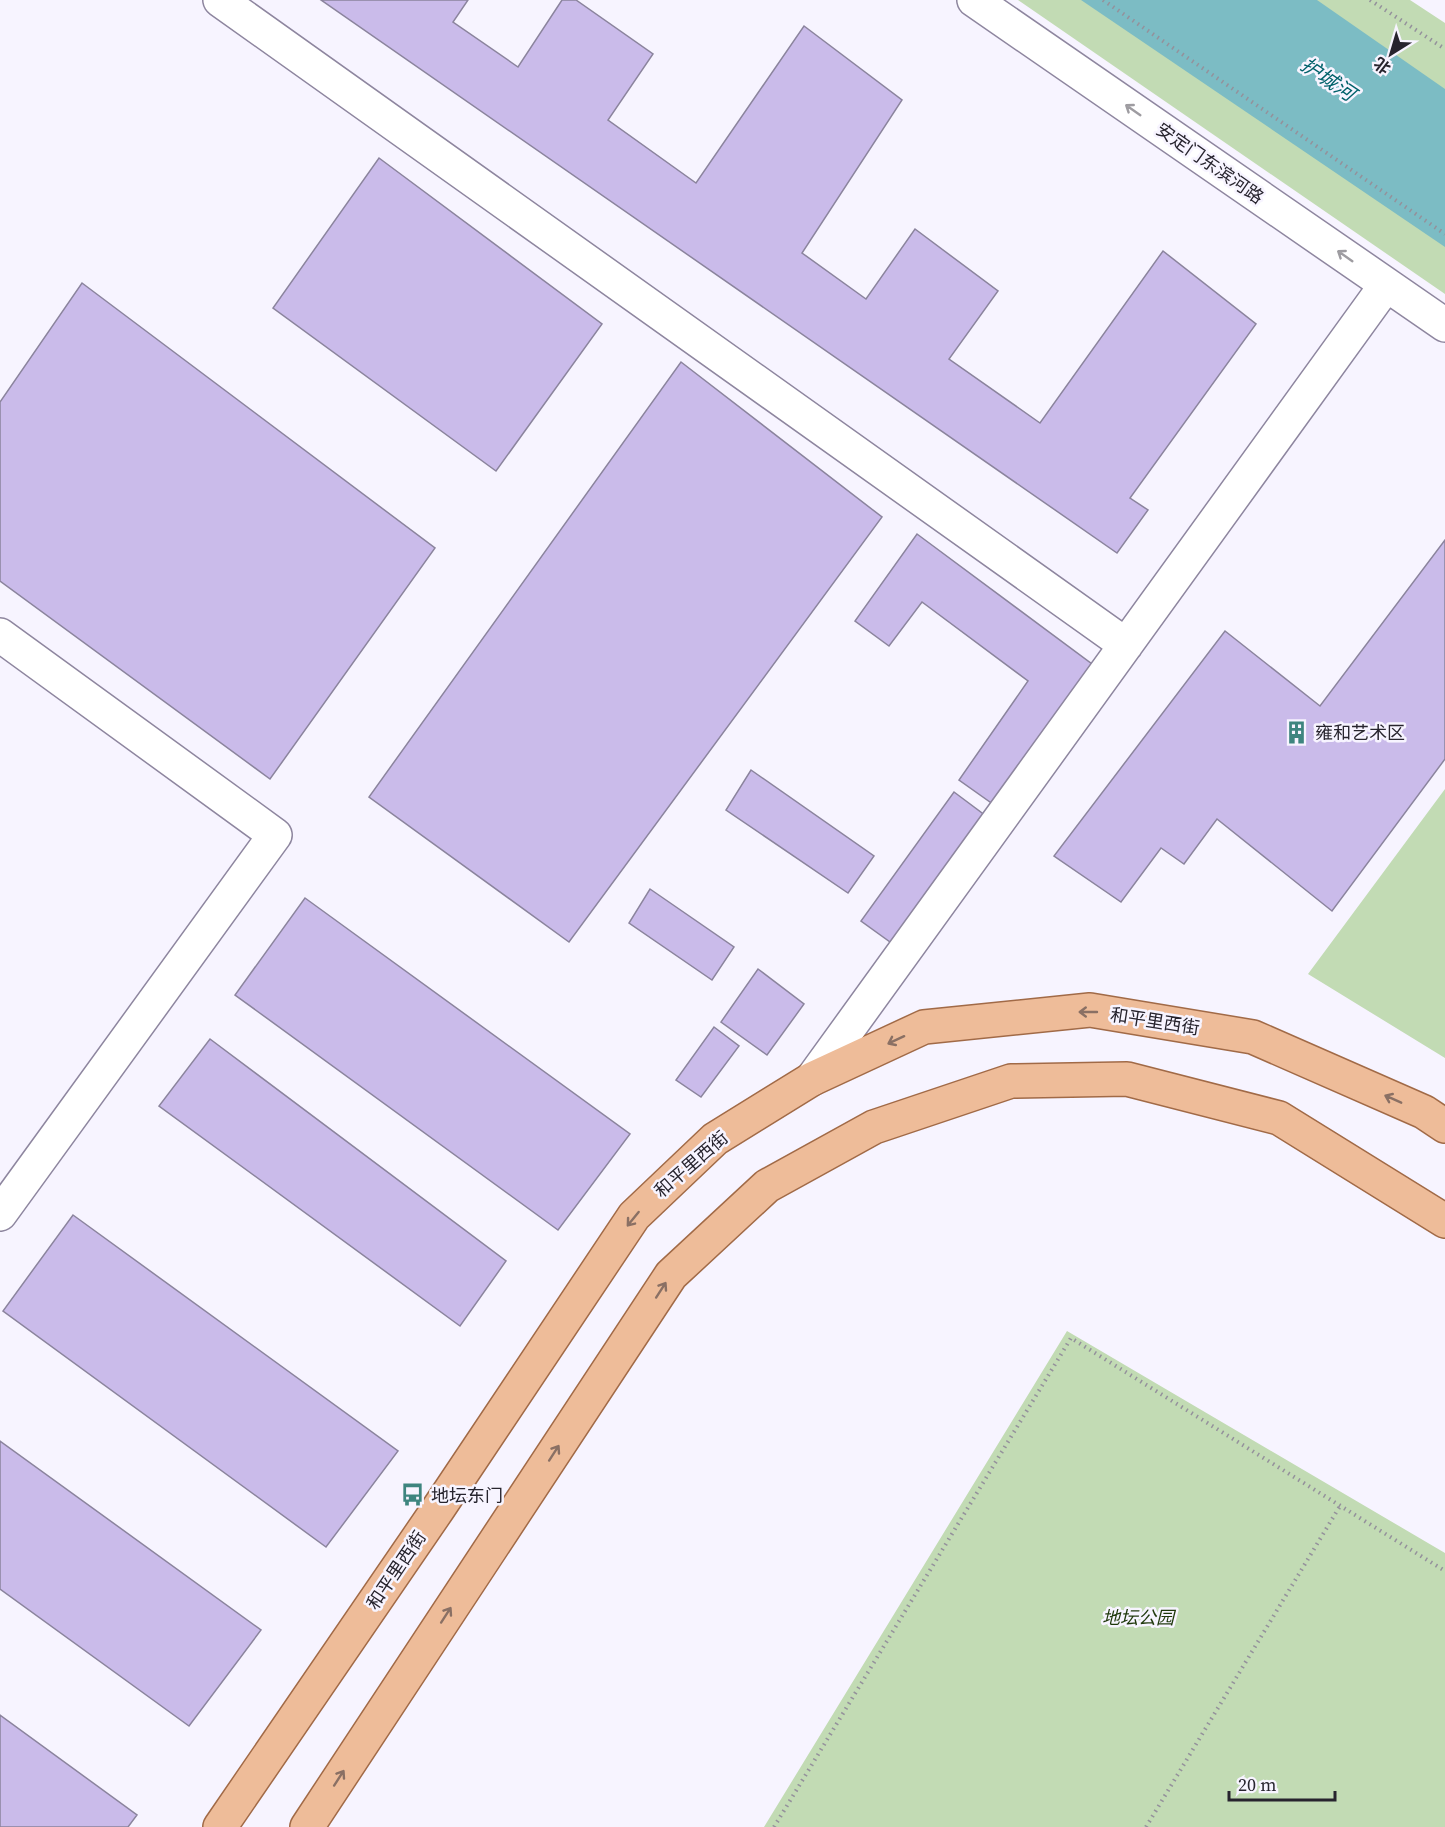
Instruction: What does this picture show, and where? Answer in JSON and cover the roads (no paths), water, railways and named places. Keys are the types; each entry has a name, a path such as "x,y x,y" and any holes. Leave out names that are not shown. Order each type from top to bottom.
{"main road":[{"name":"和平里西街","path":"220,1827 445,1499 634,1216 714,1139 812,1079 924,1027 1090,1010 1253,1037 1424,1112 1445,1126"},
{"path":"307,1827 671,1275 767,1186 874,1127 1011,1081 1127,1079 1279,1118 1445,1221"}],"street":[{"path":"220,0 1126,645"},
{"name":"安定门东滨河路","path":"974,0 1445,325"},
{"path":"812,1079 1386,285"},
{"path":"0,635 275,835 0,1214"}],"water":[{"name":"护城河","path":"1081,0 1317,0 1445,89 1445,247"}],"place":[{"name":"雍和艺术区","path":"1297,732"},
{"name":"地坛东门","path":"413,1495"}],"park label":[{"name":"地坛公园","path":"1138,1617"}]}
